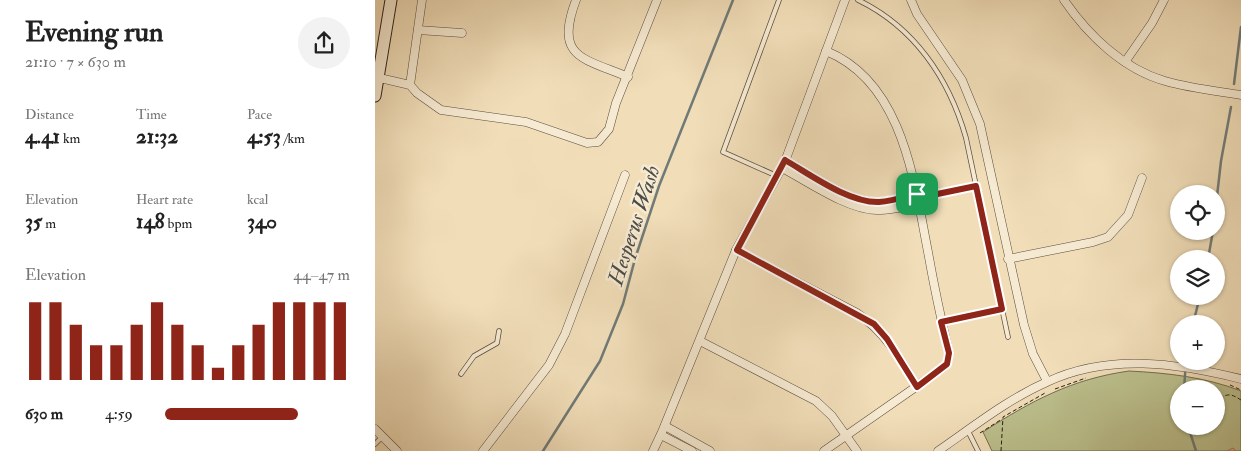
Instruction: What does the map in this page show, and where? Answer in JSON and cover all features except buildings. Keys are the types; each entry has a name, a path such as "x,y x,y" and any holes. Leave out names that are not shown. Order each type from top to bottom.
{"main road":[{"path":"375,96 391,0"}],"street":[{"path":"422,0 411,84 417,94 441,110 526,122 587,143 598,142 609,129 616,103 628,77 657,0"},
{"path":"576,0 567,31 572,48 583,58 628,77"},
{"path":"653,451 737,250 783,164 845,0"},
{"path":"911,0 917,14 962,80 975,108 984,140 1008,260 1024,325 1033,354 1047,381"},
{"path":"1065,0 1090,34 1125,62 1164,81 1241,95"},
{"path":"1125,62 1155,18 1164,0"},
{"path":"418,30 463,33"},
{"path":"824,451 947,364 949,353 941,322 918,198 902,140 887,108 868,81 855,66 826,51"},
{"path":"377,77 411,84"},
{"path":"783,164 863,200 878,202 918,198"},
{"path":"483,451 549,366 565,334 625,176"},
{"path":"1008,260 1093,242 1108,237 1128,215 1142,178"},
{"path":"737,250 874,324 887,339 917,387"},
{"path":"700,341 816,401 832,416 857,451"},
{"path":"938,451 1047,381 1094,366 1144,363 1199,368 1241,379"},
{"path":"665,426 710,451"},
{"path":"375,429 397,451"},
{"path":"661,434 692,451"}],"lane":[{"path":"777,176 723,152 779,0"},
{"path":"858,0 897,23 915,43 943,82 961,121 1008,337"},
{"path":"918,198 976,186"},
{"path":"941,322 1002,309"},
{"path":"461,374 473,356 497,343 499,331"},
{"path":"968,431 978,451"},
{"path":"375,444 383,436"}],"path":[{"path":"1055,389 1089,377"},
{"path":"1227,384 1241,390"},
{"path":"977,435 1045,393"},
{"path":"1225,396 1228,394 1233,395 1241,400"},
{"path":"1001,451 1003,418"}],"green space":[{"path":"1129,371 1205,380 1170,380 1170,435 1225,435 1225,385 1241,391 1241,451 992,451 983,432 1035,401 1089,380"}],"waterway":[{"name":"Hesperus Wash","path":"543,451 600,361 623,304 635,259 659,186 733,0"},
{"path":"1234,84 1241,27"},
{"path":"1218,185 1231,107"},
{"path":"1210,250 1211,240"},
{"path":"1195,315 1198,305"},
{"path":"1185,370 1185,380"},
{"path":"1191,435 1196,451"}],"route":[{"path":"785,160 840,191 863,200 878,202 917,194 918,198 976,186 1002,309 941,322 949,353 947,364 917,387 898,355 874,324 857,313 737,250 785,160"}]}
